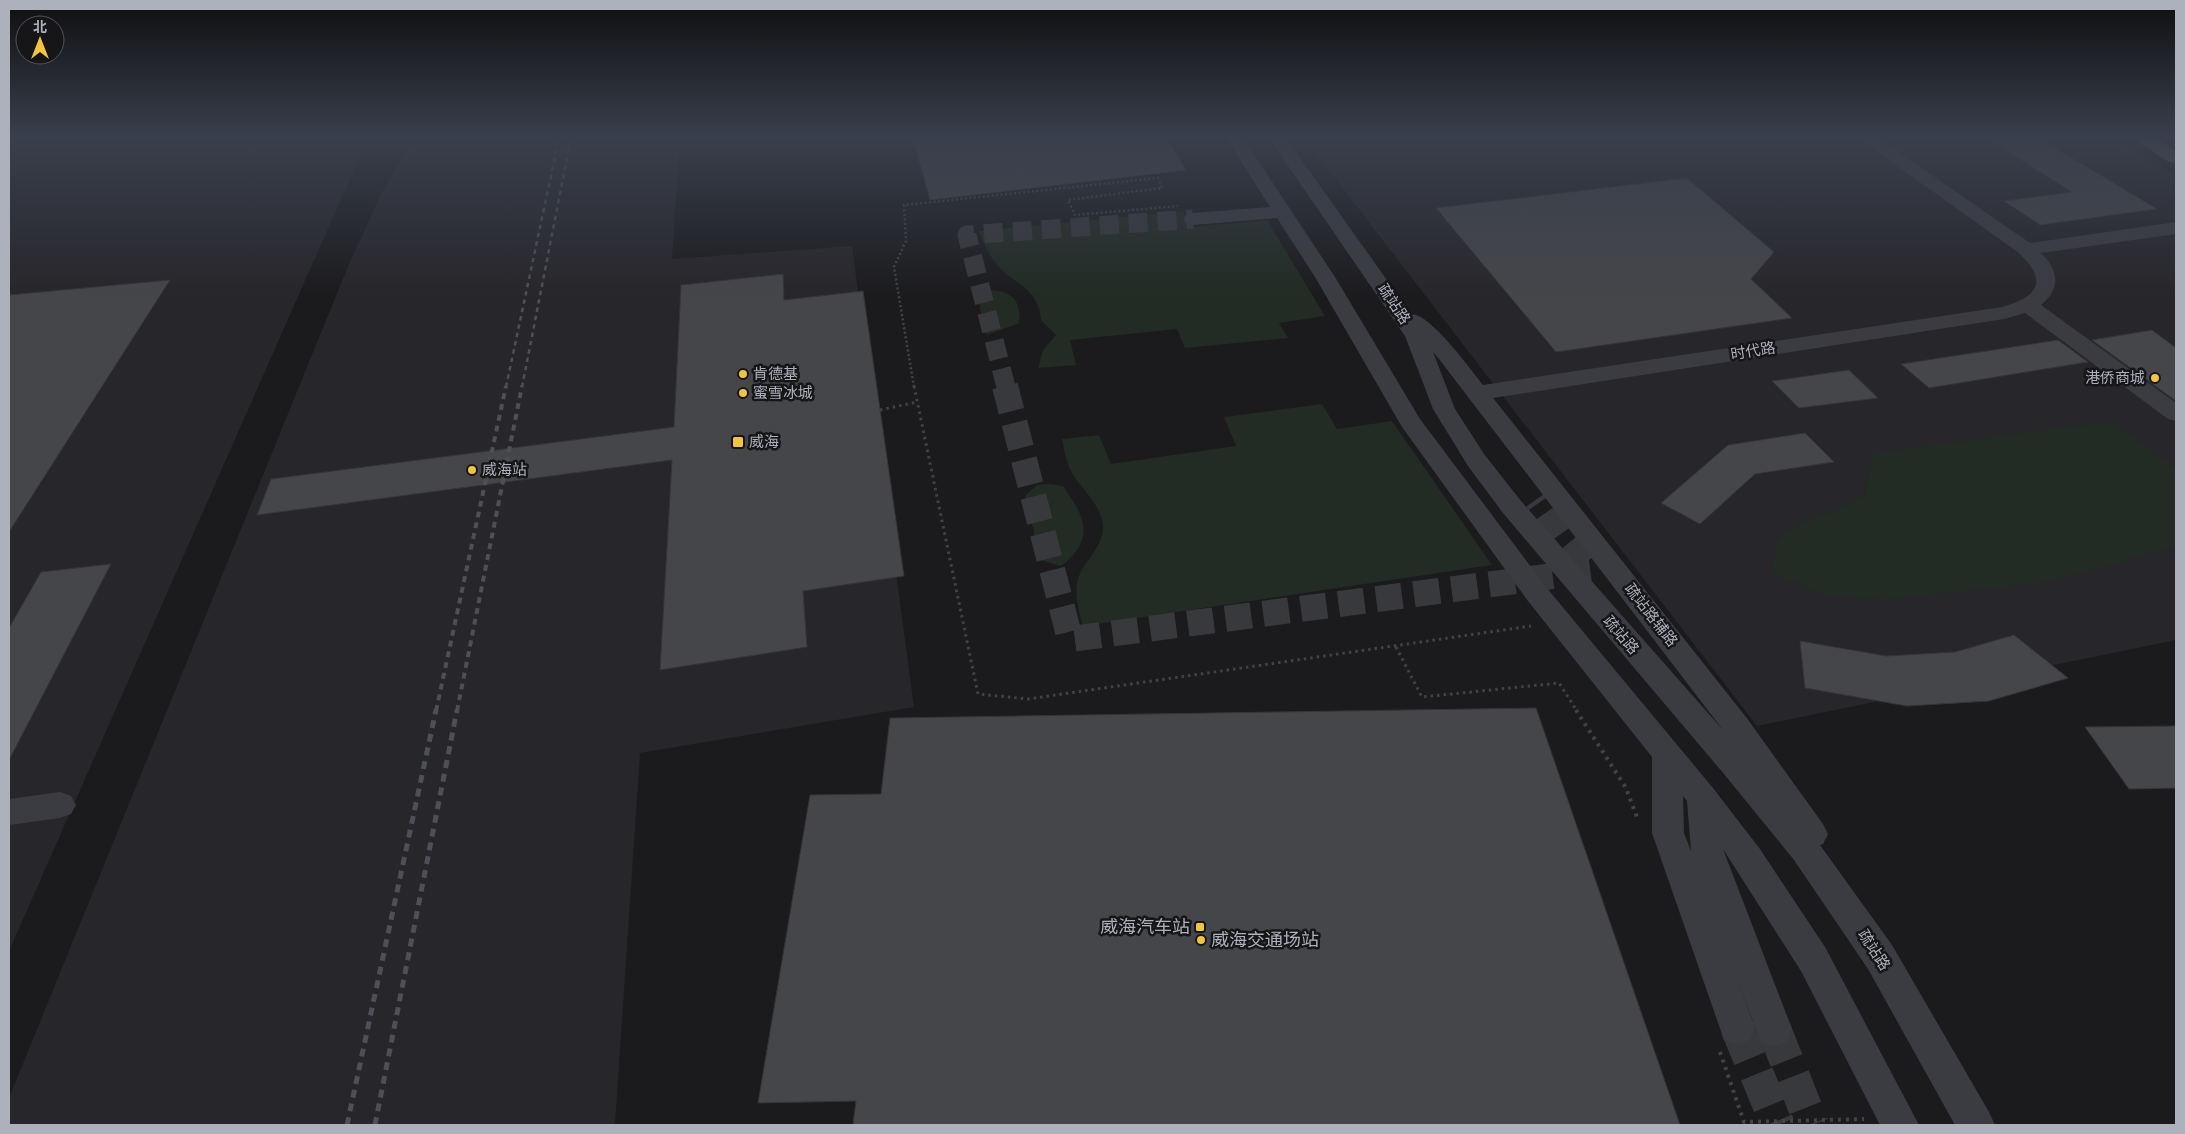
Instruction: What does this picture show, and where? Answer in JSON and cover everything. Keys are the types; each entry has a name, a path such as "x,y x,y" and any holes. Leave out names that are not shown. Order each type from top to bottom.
{"street":[{"path":"1270,191 1325,277 1410,422 1559,622 1702,797 1749,859 1814,959 1899,1122"},
{"name":"疏站路","path":"1315,191 1390,296 1416,336 1444,408 1476,460 1512,508 1805,850 1880,957 1976,1125"},
{"path":"1942,191 2026,249 2040,264 2046,274 2042,294 2028,306 2176,414"},
{"path":"1186,212 1284,212"},
{"path":"2026,249 2176,228"},
{"name":"疏站路辅路","path":"1390,296 1447,354 1478,392 1736,725 1842,876 1880,957"},
{"name":"时代路","path":"1478,392 2004,313 2028,306"},
{"path":"1416,336 1537,499"},
{"path":"1667,754 1668,833 1728,1038"},
{"path":"1702,797 1707,853 1774,1029"},
{"path":"9,812 60,805"}],"path":[{"path":"1036,191 904,205 906,241 894,266 917,402 978,694 1028,699 1559,622"},
{"path":"1139,191 1068,200 1075,215 1186,212"},
{"path":"880,410 917,402"},
{"path":"1396,647 1422,697 1559,682 1626,788 1641,830"},
{"path":"1728,1038 1744,1122 1899,1122"}],"shaded area":[{"path":"9,191 345,191 9,951"},
{"name":"威海站","path":"677,191 672,259 852,246 914,707 640,753 615,1125 9,1125 9,1098 349,264 382,192"},
{"path":"1345,191 2176,191 2176,640 1757,726"},
{"path":"1183,211 1191,227 1267,220 1325,316 1279,323 1288,338 1185,348 1177,329 1070,340 1076,365 1038,368 1043,350 1056,335 1041,320 1039,309 1030,293 1002,270 992,258 979,231"},
{"path":"987,290 1002,292 1013,298 1019,308 1019,323 987,335 982,328 980,300"},
{"path":"1322,404 1337,429 1392,421 1492,565 1083,626 1077,600 1077,584 1082,569 1100,542 1103,525 1094,503 1070,469 1062,439 1099,435 1111,464 1236,446 1224,417"},
{"path":"2113,421 2176,469 2176,545 2170,549 2041,583 1884,600 1820,595 1771,571 1777,541 1792,528 1864,497 1874,453"},
{"path":"1037,485 1063,486 1081,516 1083,525 1082,541 1077,550 1060,566 1041,560 1035,554 1034,530 1025,507 1026,495"}],"building":[{"path":"928,191 1007,191 930,200"},
{"path":"1579,191 1702,191 1774,252 1751,279 1792,318 1556,352 1436,208"},
{"path":"2070,191 2127,191 2157,209 2040,225 2004,201 2072,192"},
{"name":"威海站","path":"783,274 784,300 863,291 904,576 803,591 807,647 660,670 672,460 257,515 271,479 674,427 681,285"},
{"path":"170,280 9,532 9,295"},
{"name":"港侨商城","path":"2152,330 2176,348 2176,401 2092,340"},
{"path":"2058,340 2088,362 1929,388 1901,364"},
{"path":"1849,370 1878,398 1799,408 1772,381"},
{"path":"1805,433 1834,462 1755,474 1700,524 1661,503 1728,445"},
{"path":"111,564 9,760 9,628 41,572"},
{"path":"2014,635 2068,678 1989,701 1907,706 1805,688 1800,641 1886,656 1955,652"},
{"name":"威海交通场站","path":"1536,708 1680,1125 853,1125 856,1101 758,1103 810,795 881,794 890,718"},
{"path":"2176,726 2176,788 2129,789 2085,727"}],"tunnel":[{"path":"1006,387 967,235 1193,219"},
{"path":"1005,386 1070,639 1592,571 1565,539 1537,499"},
{"path":"1737,1027 1778,1125"},
{"path":"1774,1029 1812,1125"}],"railway":[{"path":"506,387 548,191"},
{"path":"522,387 561,191"},
{"path":"436,711 506,386"},
{"path":"457,711 522,386"},
{"path":"347,1125 436,710"},
{"path":"375,1125 457,710"}],"place":[{"name":"肯德基","path":"743,374"},
{"name":"港侨商城","path":"2155,378"},
{"name":"蜜雪冰城","path":"743,393"},
{"name":"威海","path":"738,442"},
{"name":"威海站","path":"472,470"},
{"name":"威海汽车站","path":"1200,927"},
{"name":"威海交通场站","path":"1201,940"}]}
